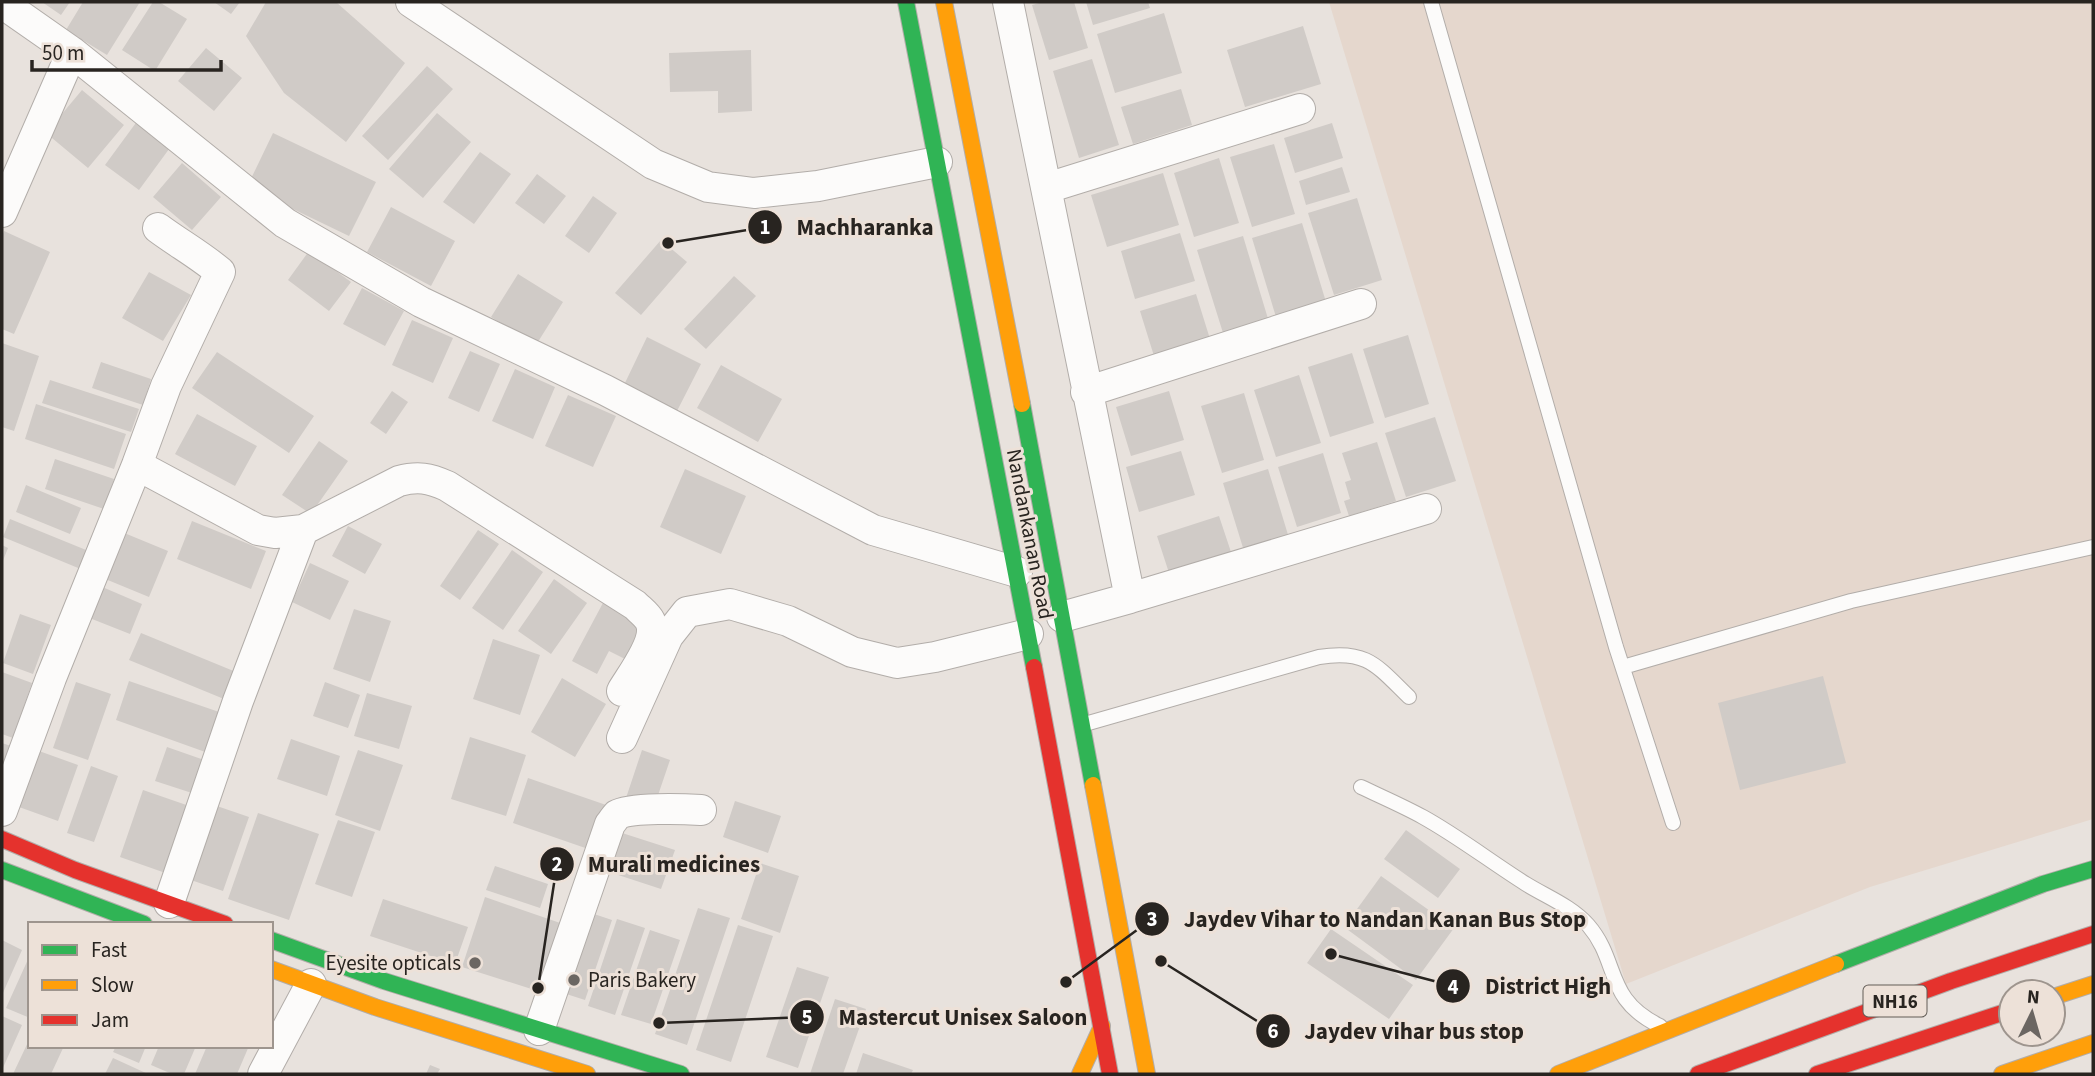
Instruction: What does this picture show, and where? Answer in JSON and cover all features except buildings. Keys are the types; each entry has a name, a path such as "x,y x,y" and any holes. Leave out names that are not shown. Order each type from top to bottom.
{"main road":[{"name":"Nandankanan Road","path":"906,2 1017,572 1110,1074"},
{"name":"Nandankanan Road","path":"944,2 1148,1070"},
{"path":"2,839 75,870 220,922"},
{"path":"1558,1074 1667,1029 2030,889 2093,869"},
{"path":"2,870 139,922"},
{"path":"65,895 75,870"},
{"name":"NH16","path":"1698,1074 1951,981 2093,934"},
{"path":"273,941 384,981 681,1074"},
{"path":"273,970 538,1067 587,1074"},
{"path":"2067,992 2093,984"},
{"name":"NH16","path":"1818,1074 1997,1015"},
{"path":"1080,1074 1102,1026"},
{"path":"2002,1074 2093,1043"}],"street":[{"path":"411,2 653,164 708,187 754,193 818,187 937,162"},
{"path":"1008,2 1130,598"},
{"path":"2,3 72,52 285,223 421,302 605,390 873,530 1017,572"},
{"path":"2,212 9,176 72,52"},
{"path":"1047,188 1300,109"},
{"path":"2,811 51,678 166,386 220,272 200,255 180,245 158,228"},
{"path":"1086,392 1361,304"},
{"path":"137,465 258,530 275,533 303,530 399,481 415,477 428,478 447,486 635,605 650,619 653,631 648,648 622,691"},
{"path":"1062,617 1426,509"},
{"path":"169,903 238,702 303,530"},
{"path":"622,738 668,636 687,612 730,604 788,621 852,652 897,663 934,657 1028,634"},
{"path":"539,1030 610,824 616,816 627,812 702,810"},
{"path":"263,1074 311,984"}],"lane":[{"path":"1431,2 1623,667 1673,823"},
{"path":"1623,667 1851,601 2093,547"},
{"path":"1083,725 1319,657 1339,654 1362,658 1377,666 1409,697"},
{"path":"1361,787 1422,817 1568,908 1587,924 1599,941 1618,987 1629,1005 1667,1029"}],"shaded area":[{"path":"1329,2 2093,2 2093,819 1870,887 1626,984"}],"traffic: fast":[{"path":"906,2 1034,667"},
{"path":"1022,404 1093,785"},
{"path":"1836,964 2043,884 2093,869"},
{"path":"2,870 139,922"},
{"path":"273,941 384,981 681,1074"}],"traffic: slow":[{"path":"944,2 1022,404"},
{"path":"1093,785 1147,1074"},
{"path":"1558,1074 1836,964"},
{"path":"273,970 375,1007 587,1074"},
{"path":"2067,992 2093,984"},
{"path":"1080,1074 1102,1026"},
{"path":"2002,1074 2093,1043"}],"traffic: jam":[{"path":"1034,667 1110,1074"},
{"path":"2,839 75,870 219,922"},
{"path":"1698,1074 1951,981 2093,934"},
{"path":"1817,1074 1997,1015"}],"place":[{"name":"Machharanka","path":"668,243"},
{"name":"District High","path":"1331,954"},
{"name":"Jaydev vihar bus stop","path":"1161,961"},
{"name":"Eyesite opticals","path":"475,963"},
{"name":"Paris Bakery","path":"574,980"},
{"name":"Jaydev Vihar to Nandan Kanan Bus Stop","path":"1066,982"},
{"name":"Murali medicines","path":"538,988"},
{"name":"Mastercut Unisex Saloon","path":"659,1023"}]}
